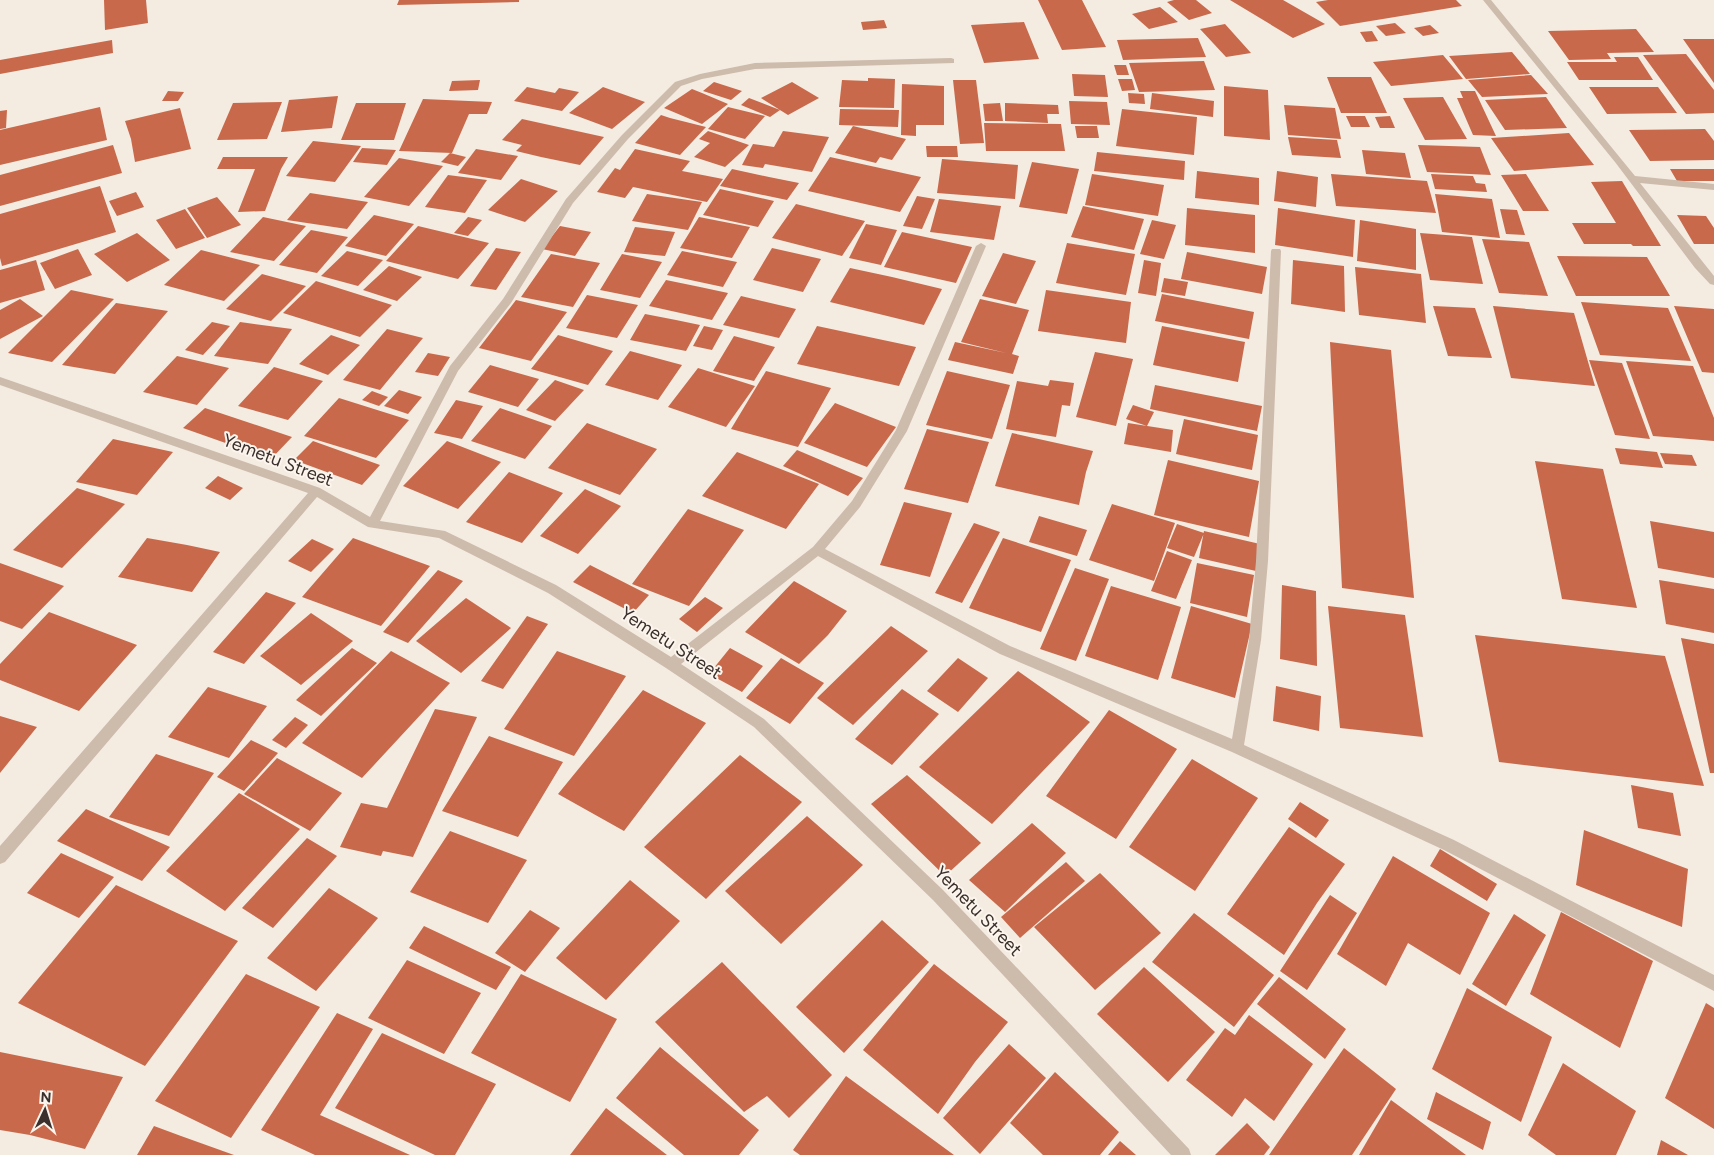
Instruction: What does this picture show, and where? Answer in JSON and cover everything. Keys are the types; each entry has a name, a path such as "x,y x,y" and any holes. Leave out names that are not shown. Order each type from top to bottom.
{"street":[{"path":"1487,0 1632,179 1699,266 1714,282"},
{"path":"372,524 454,369 507,301 569,201 625,137 678,84 700,77 755,66 951,61"},
{"path":"1632,179 1714,187"},
{"path":"671,664 817,550 856,504 901,431 981,246"},
{"path":"1237,748 1255,640 1262,561 1276,251"},
{"name":"Yemetu Street","path":"0,381 316,491 372,524 441,534 552,589 671,664 759,723 774,737 938,895 1183,1155"},
{"path":"0,857 316,491"},
{"path":"817,550 1005,650 1237,748 1450,845 1714,983"}],"building":[{"path":"104,0 146,0 148,23 105,30"},
{"path":"399,0 519,0 519,2 397,5"},
{"path":"1038,0 1082,0 1106,47 1062,50"},
{"path":"1174,0 1196,0 1212,13 1189,20 1167,2"},
{"path":"1230,0 1283,0 1325,24 1293,38"},
{"path":"1328,0 1456,0 1462,6 1340,26 1316,2"},
{"path":"1160,7 1178,22 1149,29 1132,14"},
{"path":"884,20 887,28 863,30 861,22"},
{"path":"1024,22 1039,59 984,63 971,25"},
{"path":"1395,23 1406,33 1386,36 1376,26"},
{"path":"1225,24 1251,53 1226,57 1200,29"},
{"path":"1430,25 1439,33 1423,36 1414,28"},
{"path":"1636,29 1654,52 1607,53 1611,59 1569,60 1548,31"},
{"path":"1372,31 1378,41 1366,42 1360,32"},
{"path":"1198,38 1206,57 1123,60 1117,40"},
{"path":"1683,39 1714,39 1714,83"},
{"path":"112,40 113,53 0,74 0,60"},
{"path":"1512,52 1530,74 1466,79 1449,56"},
{"path":"1686,54 1714,90 1714,113 1686,114 1643,55"},
{"path":"1443,55 1463,79 1391,86 1373,62"},
{"path":"1614,57 1638,57 1653,80 1579,80 1567,62 1617,62"},
{"path":"1204,61 1215,90 1139,92 1129,63"},
{"path":"1114,65 1126,65 1129,75 1117,75"},
{"path":"1072,74 1105,75 1108,97 1074,96"},
{"path":"1531,75 1548,94 1482,97 1468,80"},
{"path":"1327,77 1371,77 1387,113 1341,113"},
{"path":"868,78 895,79 894,108 839,107 842,80 868,81"},
{"path":"1118,79 1132,79 1135,90 1122,91"},
{"path":"480,80 478,90 449,91 452,81"},
{"path":"953,80 976,80 984,143 960,144"},
{"path":"714,82 742,91 731,100 703,91"},
{"path":"792,82 819,98 788,115 761,98"},
{"path":"902,84 944,86 944,125 916,125 916,136 901,135"},
{"path":"1224,86 1268,90 1270,140 1224,136"},
{"path":"527,87 555,93 559,88 579,92 562,111 514,101"},
{"path":"603,87 645,102 612,129 569,113"},
{"path":"1589,87 1658,87 1677,113 1607,114"},
{"path":"692,89 728,104 702,124 664,108"},
{"path":"168,91 184,92 178,101 162,101"},
{"path":"1460,91 1475,91 1496,136 1473,135 1457,98 1463,98"},
{"path":"1128,93 1144,94 1145,104 1129,103"},
{"path":"1152,93 1214,101 1213,117 1150,109"},
{"path":"338,96 332,128 281,132 289,100"},
{"path":"1443,97 1467,139 1425,140 1403,98"},
{"path":"1546,97 1567,128 1505,130 1485,100"},
{"path":"749,98 780,110 770,117 741,105"},
{"path":"423,99 492,102 487,114 469,114 452,153 399,151"},
{"path":"1069,101 1107,102 1110,125 1071,124"},
{"path":"282,102 267,139 217,140 233,103"},
{"path":"356,103 406,103 394,140 341,140"},
{"path":"1000,103 1003,121 985,121 983,104"},
{"path":"1005,103 1058,105 1059,114 1047,114 1048,123 1005,121"},
{"path":"1284,105 1335,108 1341,139 1288,135"},
{"path":"100,107 107,140 0,165 0,130"},
{"path":"728,107 765,116 745,139 708,129"},
{"path":"180,108 191,149 135,162 131,139 125,121"},
{"path":"840,109 899,110 898,127 839,125"},
{"path":"1122,109 1197,117 1194,155 1116,146"},
{"path":"7,110 6,128 0,129 0,111"},
{"path":"661,115 706,127 680,155 635,143"},
{"path":"1346,116 1365,116 1370,127 1351,127"},
{"path":"1390,116 1395,128 1380,128 1375,117"},
{"path":"522,119 604,137 580,165 541,157 516,151 522,145 502,140"},
{"path":"984,123 1061,124 1065,151 986,151"},
{"path":"853,126 906,139 892,160 880,157 876,163 835,153"},
{"path":"1075,126 1097,126 1099,138 1077,138"},
{"path":"1705,129 1714,141 1714,160 1650,161 1629,130"},
{"path":"708,131 749,145 725,167 694,157 710,143 699,139"},
{"path":"783,131 829,137 812,172 765,164 763,168 742,165 753,144 774,147"},
{"path":"1569,133 1594,165 1514,171 1491,138"},
{"path":"1288,137 1337,140 1341,158 1292,155"},
{"path":"313,141 361,146 335,182 286,176"},
{"path":"113,145 122,173 0,206 0,175"},
{"path":"1418,145 1480,147 1491,175 1427,172"},
{"path":"926,146 957,146 958,157 927,157"},
{"path":"362,148 396,150 387,165 353,162"},
{"path":"476,149 518,156 501,180 458,173"},
{"path":"635,149 690,161 682,171 723,179 707,202 633,187 625,198 597,192 615,168 620,170"},
{"path":"1362,150 1405,153 1411,178 1366,174"},
{"path":"1097,152 1185,161 1184,180 1094,171"},
{"path":"450,153 466,157 458,166 441,162"},
{"path":"223,157 288,157 281,169 265,211 238,212 255,169 217,169"},
{"path":"830,157 921,177 900,212 808,191"},
{"path":"399,158 443,166 409,206 364,197"},
{"path":"942,159 1018,165 1015,199 937,193"},
{"path":"1032,162 1079,169 1067,214 1019,207"},
{"path":"732,169 799,183 787,200 720,186"},
{"path":"1670,169 1714,169 1714,181 1677,181"},
{"path":"1197,171 1259,178 1259,205 1195,198"},
{"path":"1277,171 1318,177 1316,207 1274,201"},
{"path":"1092,174 1164,185 1158,216 1085,205"},
{"path":"1331,174 1427,181 1436,213 1336,206"},
{"path":"1431,174 1473,176 1476,183 1485,184 1487,192 1435,189"},
{"path":"1526,174 1549,211 1523,211 1501,175"},
{"path":"448,175 487,180 465,213 425,207"},
{"path":"521,179 558,191 525,222 488,210"},
{"path":"1622,181 1661,246 1584,244 1572,223 1616,223 1591,182"},
{"path":"100,186 116,232 2,266 0,258 0,214"},
{"path":"720,189 774,201 758,227 703,215"},
{"path":"136,192 144,207 117,216 109,201"},
{"path":"310,193 368,202 347,229 287,220"},
{"path":"647,194 702,202 688,230 632,221"},
{"path":"1435,194 1492,199 1500,238 1442,232"},
{"path":"917,196 935,199 922,229 903,226"},
{"path":"217,197 241,225 207,238 187,208"},
{"path":"939,199 1001,206 994,240 930,232"},
{"path":"796,204 865,221 842,256 772,238"},
{"path":"1083,206 1144,219 1134,250 1071,237"},
{"path":"1187,208 1255,215 1255,253 1185,245"},
{"path":"1278,208 1355,220 1353,257 1275,245"},
{"path":"185,209 205,238 176,249 156,220"},
{"path":"1500,209 1517,210 1525,235 1506,234"},
{"path":"374,215 414,224 386,256 345,246"},
{"path":"1677,215 1706,216 1714,228 1714,244 1694,244"},
{"path":"263,217 306,226 274,261 230,252"},
{"path":"468,217 482,220 468,236 454,233"},
{"path":"699,217 750,227 732,258 680,248"},
{"path":"1152,220 1176,225 1164,259 1140,254"},
{"path":"1360,220 1416,229 1416,270 1357,261"},
{"path":"866,224 897,230 881,265 849,258"},
{"path":"418,226 489,243 458,279 386,261"},
{"path":"560,226 591,232 575,256 542,249"},
{"path":"635,227 675,232 665,256 624,252"},
{"path":"311,230 348,237 317,273 279,265"},
{"path":"902,232 972,247 956,283 884,267"},
{"path":"137,233 170,260 127,282 94,254"},
{"path":"1420,233 1472,237 1483,284 1430,280"},
{"path":"1482,239 1529,242 1548,296 1499,293"},
{"path":"1067,243 1135,254 1126,295 1056,283"},
{"path":"496,248 521,252 496,290 470,286"},
{"path":"772,248 821,259 803,292 753,280"},
{"path":"78,249 92,275 55,289 40,263"},
{"path":"201,250 260,265 224,301 164,285"},
{"path":"347,251 383,260 358,286 321,276"},
{"path":"682,251 737,262 723,287 667,275"},
{"path":"1187,252 1267,267 1262,294 1181,279"},
{"path":"1003,253 1036,261 1016,304 982,296"},
{"path":"551,254 600,263 573,307 521,297"},
{"path":"622,254 662,262 640,298 600,290"},
{"path":"1557,256 1647,257 1670,296 1576,296"},
{"path":"36,260 45,290 0,303 0,270"},
{"path":"1144,260 1161,263 1156,296 1138,293"},
{"path":"1293,260 1344,266 1345,312 1291,304"},
{"path":"389,266 422,277 397,301 363,290"},
{"path":"1355,267 1421,274 1426,323 1359,315"},
{"path":"850,268 942,289 924,325 830,302"},
{"path":"262,274 306,286 271,321 226,309"},
{"path":"1164,278 1188,282 1185,296 1161,292"},
{"path":"666,280 728,293 712,320 649,306"},
{"path":"316,281 392,305 360,337 283,313"},
{"path":"71,290 114,299 52,362 8,353"},
{"path":"1046,290 1131,302 1126,343 1038,331"},
{"path":"1162,294 1254,312 1249,339 1155,321"},
{"path":"587,295 638,305 617,338 566,328"},
{"path":"741,296 796,309 779,338 723,325"},
{"path":"20,299 43,316 0,339 0,310"},
{"path":"980,299 1029,310 1012,354 1019,356 1013,374 948,360 955,342 1006,353 961,342"},
{"path":"516,300 567,312 531,361 479,348"},
{"path":"1581,302 1668,308 1691,361 1600,355"},
{"path":"116,303 168,311 115,374 62,365"},
{"path":"1433,306 1475,308 1492,358 1448,356"},
{"path":"1493,306 1574,313 1595,386 1511,378"},
{"path":"1674,306 1714,309 1714,373 1702,372"},
{"path":"645,314 700,325 686,351 630,340"},
{"path":"212,322 230,326 203,355 185,350"},
{"path":"240,322 292,329 268,364 214,356"},
{"path":"704,326 723,330 712,350 693,346"},
{"path":"817,326 916,347 899,386 797,364"},
{"path":"1162,326 1245,342 1238,382 1153,365"},
{"path":"387,329 423,338 380,390 343,380"},
{"path":"331,335 360,345 328,375 299,364"},
{"path":"558,335 613,351 588,385 531,369"},
{"path":"734,336 775,347 754,381 713,371"},
{"path":"1330,342 1391,350 1414,598 1342,588"},
{"path":"630,351 682,365 658,400 605,385"},
{"path":"1095,352 1133,359 1116,426 1076,417"},
{"path":"428,353 450,357 438,376 415,372"},
{"path":"177,356 229,368 197,405 143,392"},
{"path":"1589,360 1622,363 1650,439 1615,435"},
{"path":"1626,361 1693,366 1714,418 1714,441 1653,436"},
{"path":"490,365 539,379 518,407 468,392"},
{"path":"274,367 323,381 288,420 238,406"},
{"path":"698,368 755,386 726,427 668,407"},
{"path":"766,371 831,388 798,447 731,429"},
{"path":"947,371 1010,385 992,439 926,425"},
{"path":"555,380 584,390 555,421 526,410"},
{"path":"1050,380 1074,383 1070,406 1062,405 1056,437 1006,429 1017,381 1048,386"},
{"path":"1155,385 1262,406 1257,431 1150,409"},
{"path":"399,390 422,397 408,414 384,406"},
{"path":"372,391 388,397 379,406 362,400"},
{"path":"339,398 409,420 376,458 304,436"},
{"path":"456,400 483,406 462,439 434,433"},
{"path":"835,403 896,427 867,467 804,443"},
{"path":"1133,405 1154,412 1147,426 1126,419"},
{"path":"205,408 292,437 271,459 183,428"},
{"path":"500,408 552,426 525,459 471,441"},
{"path":"1184,419 1258,435 1252,470 1176,454"},
{"path":"587,423 657,449 620,495 548,468"},
{"path":"1128,423 1173,430 1171,452 1124,444"},
{"path":"927,429 989,442 968,503 904,489"},
{"path":"1012,433 1093,451 1086,472 1079,505 995,486"},
{"path":"113,439 173,452 137,495 76,482"},
{"path":"313,441 380,465 362,485 294,460"},
{"path":"447,441 501,462 458,509 403,486"},
{"path":"1615,448 1657,452 1663,468 1620,464"},
{"path":"797,450 863,478 848,496 783,466"},
{"path":"737,452 819,484 786,529 702,496"},
{"path":"1660,453 1692,455 1697,466 1665,464"},
{"path":"1168,460 1259,481 1249,537 1154,515"},
{"path":"1535,461 1603,469 1637,608 1562,599"},
{"path":"509,472 563,493 522,543 466,522"},
{"path":"218,476 243,488 230,500 205,488"},
{"path":"77,488 125,504 62,568 13,550"},
{"path":"585,489 621,506 578,554 540,536"},
{"path":"904,502 952,513 930,577 880,565"},
{"path":"1112,504 1175,523 1154,581 1089,560"},
{"path":"688,509 744,530 689,606 632,584"},
{"path":"1039,516 1087,530 1077,556 1029,542"},
{"path":"1650,521 1714,532 1714,578 1658,568"},
{"path":"974,523 1000,532 962,603 935,593"},
{"path":"1177,524 1204,533 1194,557 1167,548"},
{"path":"1204,531 1260,544 1256,571 1199,558"},
{"path":"147,538 220,552 192,592 118,577"},
{"path":"353,538 430,566 381,626 302,597"},
{"path":"1003,538 1071,560 1041,632 969,608"},
{"path":"312,539 334,549 311,572 288,561"},
{"path":"1167,551 1192,560 1176,599 1151,591"},
{"path":"0,563 64,586 22,629 0,621"},
{"path":"1197,563 1254,575 1247,617 1190,603"},
{"path":"590,565 649,595 633,613 573,582"},
{"path":"1075,568 1109,579 1076,661 1040,649"},
{"path":"438,570 463,581 408,643 383,632"},
{"path":"1659,580 1714,589 1714,633 1666,624"},
{"path":"794,581 847,611 828,635 799,664 745,632"},
{"path":"1282,585 1316,591 1317,666 1280,659"},
{"path":"1111,586 1181,607 1158,680 1085,656"},
{"path":"266,592 296,603 244,664 213,652"},
{"path":"705,597 723,608 697,632 679,619"},
{"path":"466,598 511,628 461,673 416,641"},
{"path":"1191,606 1252,624 1235,698 1171,678"},
{"path":"1328,606 1405,615 1423,737 1340,728"},
{"path":"49,612 137,645 79,711 0,680 0,664"},
{"path":"311,613 353,641 301,685 260,656"},
{"path":"527,616 548,624 503,689 481,681"},
{"path":"891,626 928,651 853,725 817,698"},
{"path":"1475,635 1665,656 1704,786 1499,762"},
{"path":"1681,638 1714,644 1714,773 1710,773"},
{"path":"352,648 377,663 321,716 296,700"},
{"path":"730,648 763,666 742,692 709,674"},
{"path":"391,651 450,683 362,778 302,743"},
{"path":"557,651 626,676 574,756 504,729"},
{"path":"781,658 824,683 790,724 746,698"},
{"path":"958,658 988,678 958,712 927,691"},
{"path":"1018,671 1090,722 992,824 919,767"},
{"path":"1276,686 1321,696 1319,731 1273,721"},
{"path":"208,687 267,706 229,758 168,737"},
{"path":"902,689 939,714 892,765 855,739"},
{"path":"643,690 706,723 624,831 558,794"},
{"path":"435,709 477,717 413,857 383,851 381,856 340,847 361,803 387,808"},
{"path":"1109,710 1177,749 1116,839 1046,796"},
{"path":"0,716 37,727 0,773"},
{"path":"295,717 308,725 286,748 272,740"},
{"path":"489,736 563,762 518,837 442,811"},
{"path":"251,740 278,753 244,791 217,777"},
{"path":"156,754 214,773 169,836 109,817"},
{"path":"740,755 802,802 706,899 644,847"},
{"path":"277,758 342,793 310,831 244,794"},
{"path":"1192,759 1258,798 1195,891 1129,847"},
{"path":"907,775 981,843 945,876 871,804"},
{"path":"1631,785 1673,793 1681,836 1638,828"},
{"path":"239,793 300,829 225,911 166,871"},
{"path":"1300,802 1329,820 1316,838 1288,819"},
{"path":"86,809 170,847 142,881 57,841"},
{"path":"807,816 863,865 781,944 725,891"},
{"path":"1032,823 1066,853 1005,912 969,880"},
{"path":"1289,827 1345,864 1317,903 1284,955 1227,914"},
{"path":"1584,830 1688,869 1682,927 1576,885"},
{"path":"450,831 527,860 488,923 410,892"},
{"path":"307,838 337,856 273,928 242,908"},
{"path":"1440,849 1497,884 1487,901 1430,866"},
{"path":"61,853 114,877 79,918 27,893"},
{"path":"1393,856 1490,913 1460,975 1408,943 1386,986 1337,954"},
{"path":"1066,862 1085,881 1020,938 1001,917"},
{"path":"1100,873 1161,933 1095,990 1034,927"},
{"path":"630,880 680,921 606,1000 556,958"},
{"path":"116,885 238,941 145,1066 18,1003"},
{"path":"329,888 378,918 316,991 267,958"},
{"path":"1330,895 1357,913 1307,990 1280,971"},
{"path":"530,910 560,928 525,972 495,953"},
{"path":"1561,912 1653,961 1620,1048 1530,994"},
{"path":"1194,913 1274,975 1234,1027 1152,962"},
{"path":"1514,914 1546,935 1506,1006 1472,984"},
{"path":"882,920 929,962 844,1053 796,1007"},
{"path":"424,926 511,967 496,990 409,948"},
{"path":"407,960 481,993 444,1054 368,1018"},
{"path":"722,962 832,1075 789,1118 767,1096 744,1112 655,1022"},
{"path":"934,964 1008,1022 975,1062 938,1114 863,1050"},
{"path":"1144,967 1215,1032 1168,1082 1097,1014"},
{"path":"246,974 320,1007 231,1138 155,1101"},
{"path":"521,974 617,1019 570,1102 471,1053"},
{"path":"1279,977 1346,1029 1325,1059 1257,1004"},
{"path":"1467,988 1552,1037 1521,1122 1432,1069"},
{"path":"1706,1003 1714,1008 1714,1129 1665,1098"},
{"path":"337,1013 373,1029 320,1115 410,1155 315,1155 261,1130"},
{"path":"1249,1015 1313,1064 1274,1121 1245,1098 1232,1117 1186,1080 1225,1028 1235,1035"},
{"path":"382,1033 496,1084 455,1155 435,1155 335,1108"},
{"path":"1009,1044 1046,1078 980,1154 943,1118"},
{"path":"660,1047 759,1130 739,1155 684,1155 616,1098"},
{"path":"1344,1048 1396,1089 1352,1155 1269,1155"},
{"path":"0,1052 123,1077 85,1149 30,1135 0,1130"},
{"path":"1563,1063 1636,1111 1616,1155 1556,1155 1528,1135"},
{"path":"1055,1072 1119,1132 1100,1155 1043,1155 1010,1123"},
{"path":"846,1076 954,1155 800,1155 793,1150"},
{"path":"1436,1092 1491,1122 1483,1150 1427,1119"},
{"path":"1391,1100 1466,1155 1359,1155"},
{"path":"606,1108 667,1155 570,1155"},
{"path":"1247,1123 1270,1147 1264,1155 1215,1155"},
{"path":"154,1126 181,1136 234,1155 137,1155"},
{"path":"1661,1140 1688,1155 1657,1155"},
{"path":"1120,1141 1136,1155 1108,1155"}]}
